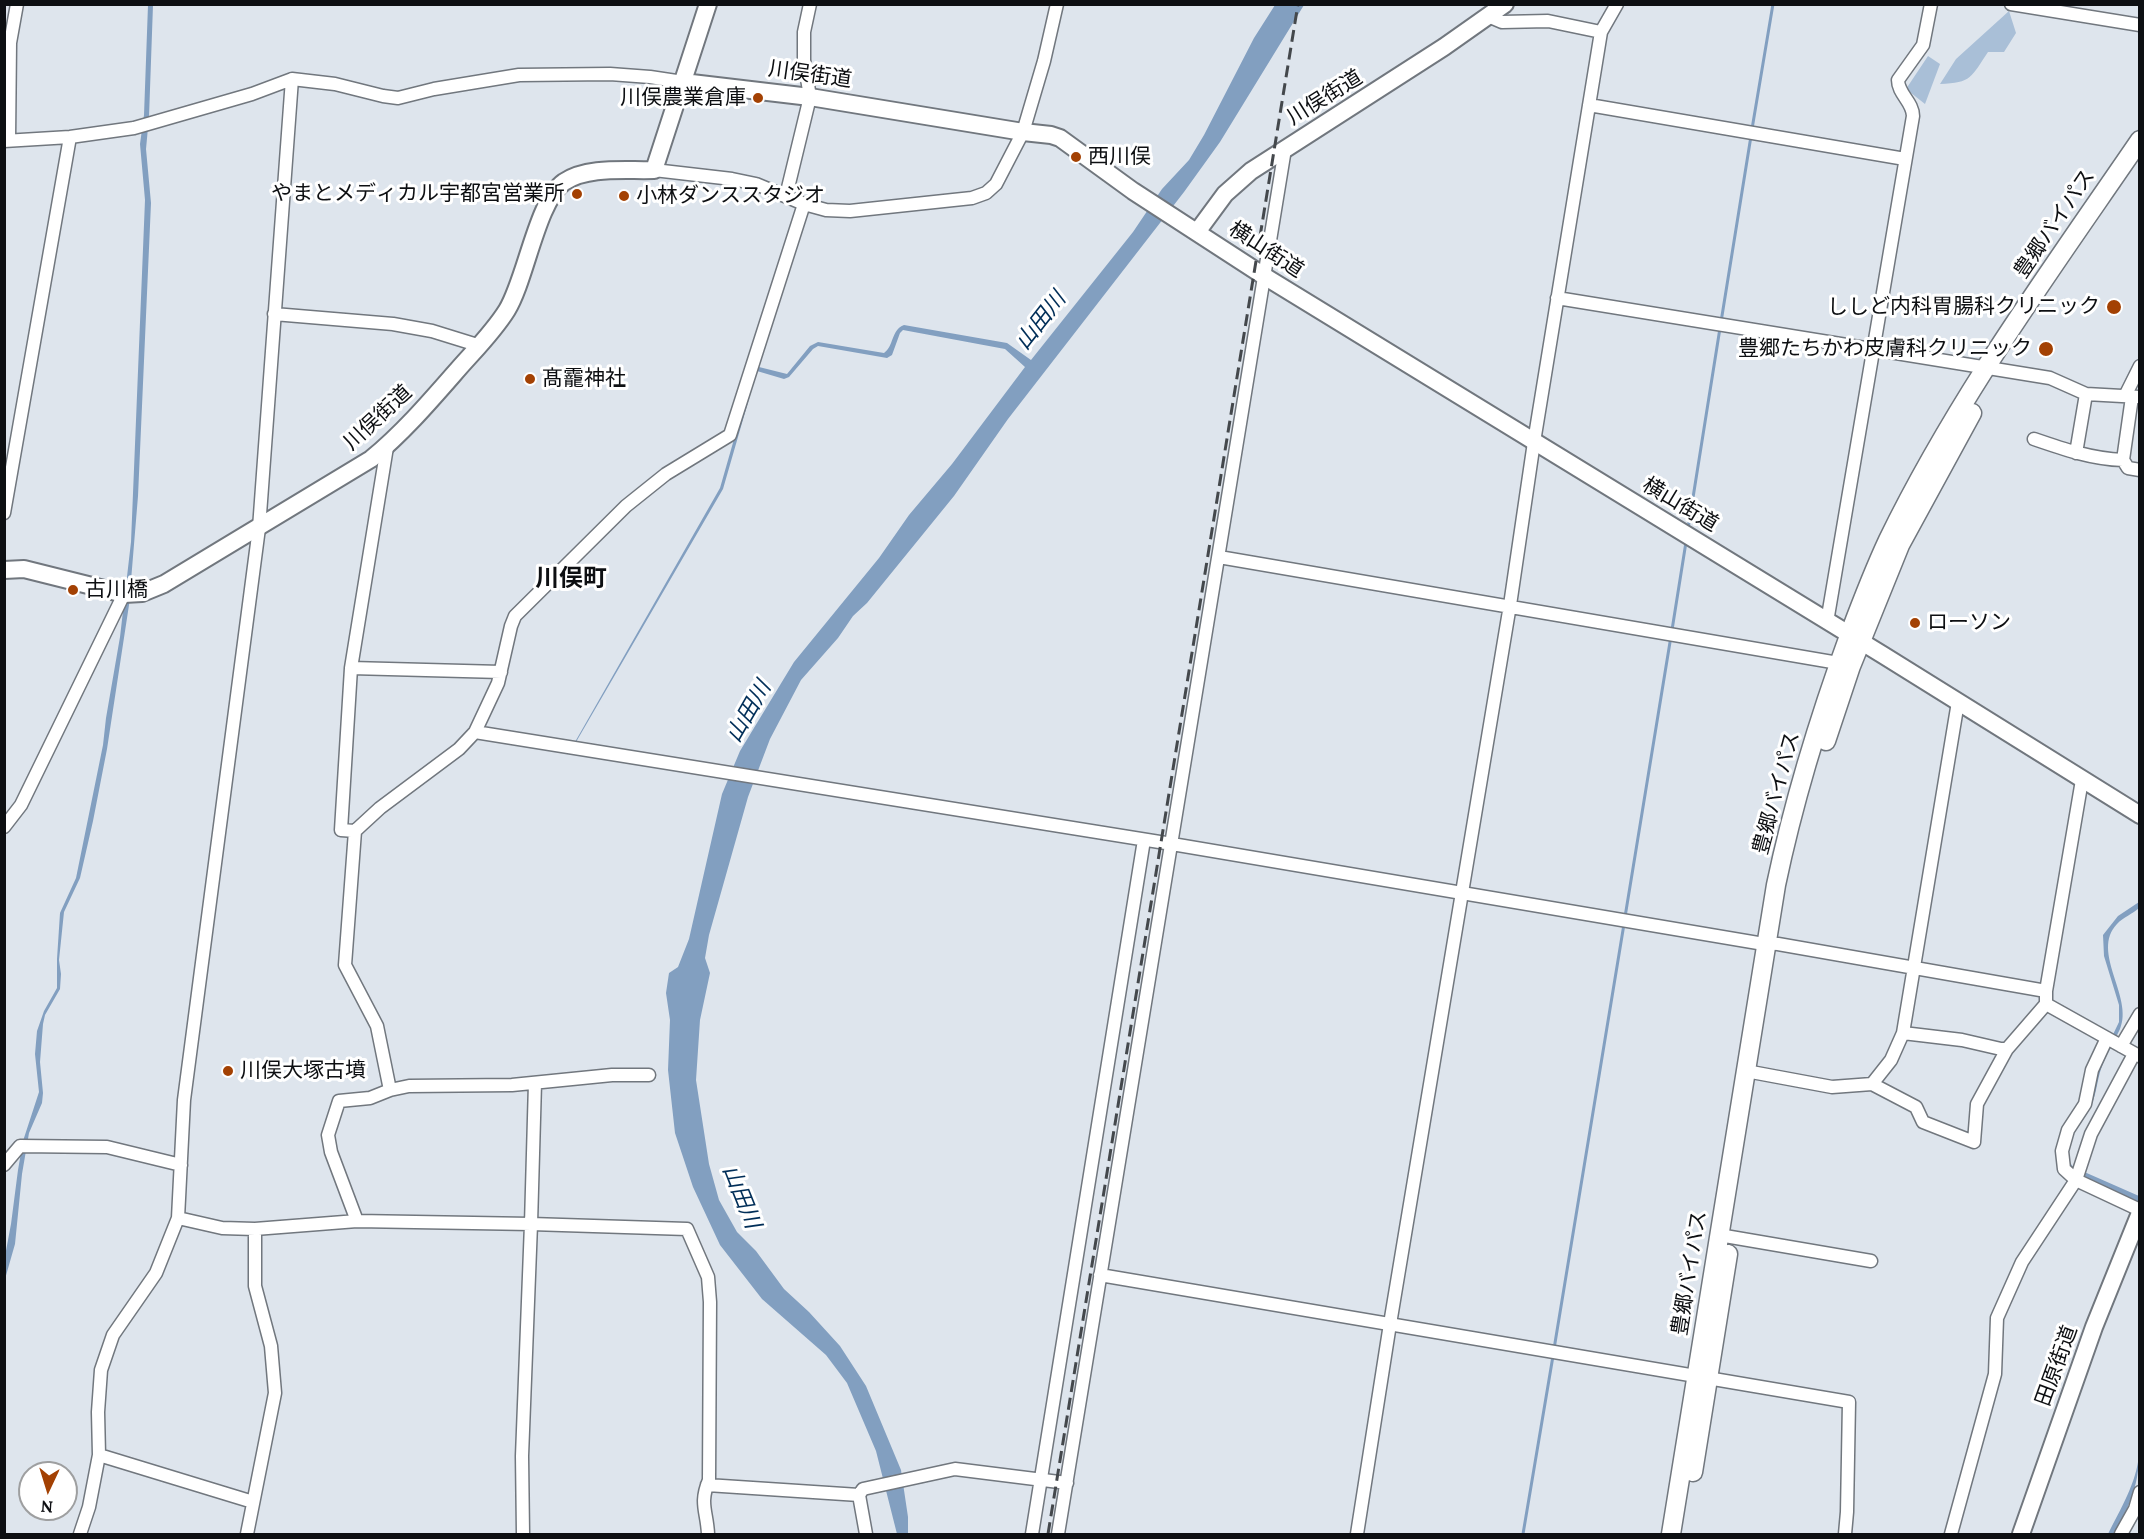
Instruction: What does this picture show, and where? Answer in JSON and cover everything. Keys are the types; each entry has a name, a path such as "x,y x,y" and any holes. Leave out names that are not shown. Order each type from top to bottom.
{"main road":[{"path":"654,170 708,4"},
{"name":"川俣街道","path":"683,82 810,97 1051,135 1060,138 1197,232 1212,210 1251,171 1444,47 1505,4"},
{"name":"豊郷バイパス","path":"1683,1534 1703,1376 1772,944 1845,664 1900,544 1991,369 2139,142"},
{"name":"豊郷バイパス","path":"1991,369 2139,162"},
{"name":"川俣街道","path":"4,570 24,569 124,594 142,593 164,584 357,469 387,447 478,347 507,310 552,193 564,182 578,175 595,172 654,170"},
{"name":"横山街道","path":"1197,232 1264,276 2139,815"},
{"name":"田原街道","path":"2021,1534 2094,1327 2139,1212"},
{"name":"豊郷バイパス","path":"1671,1534 1703,1376"}],"street":[{"path":"17,4 10,43 7,141 70,137 134,128 243,97 292,79 335,84 398,98 434,89 519,75 610,74 683,82"},
{"path":"786,196 810,97 804,60 804,32 810,4"},
{"path":"1023,132 1044,61 1057,4"},
{"path":"1357,1534 1510,605 1534,442 1601,32 1617,4"},
{"path":"1827,622 1913,109 1898,87 1898,80 1923,45 1931,4"},
{"path":"2011,4 2139,25"},
{"path":"1488,16 1502,22 1548,21 1601,32"},
{"path":"80,1534 89,1506 99,1455 98,1412 101,1370 113,1335 156,1273 178,1218 184,1100 259,528 292,79"},
{"path":"1589,105 1905,159"},
{"name":"川俣街道","path":"654,170 732,178 756,184 804,204 826,210 850,211 972,198 986,193 996,184 1023,132"},
{"path":"4,513 70,137"},
{"path":"1058,1534 1285,150"},
{"path":"390,1090 377,1026 345,965 355,831 380,808 459,749 474,732 498,683 515,616 626,506 666,474 730,435 804,204"},
{"path":"1557,298 2050,378 2086,393 2132,397"},
{"path":"274,314 393,324 432,331 478,347"},
{"path":"2139,366 2122,460 2128,468 2139,470"},
{"path":"2076,453 2086,393"},
{"path":"2034,439 2076,453 2109,460 2122,460"},
{"path":"355,831 341,830 351,668 387,447"},
{"path":"1219,557 1845,664"},
{"path":"4,827 21,805 124,594"},
{"path":"351,668 501,672"},
{"path":"1872,1084 1892,1060 1903,1033 1958,702"},
{"path":"474,732 763,777 1772,944 1914,969 2046,997 2136,1055 2091,1134 2076,1180 2022,1262 1997,1318 1995,1374 1951,1534"},
{"path":"1752,1073 1832,1087 1872,1084 1916,1107 1923,1122 1974,1142 1977,1104 2007,1049 2046,997 2082,780"},
{"path":"1032,1534 1144,840"},
{"path":"2121,1046 2139,1014"},
{"path":"1903,1033 1962,1040 2007,1049"},
{"path":"2107,1038 2092,1070 2085,1104 2068,1130 2062,1151 2064,1169 2076,1180 2139,1212"},
{"path":"357,1221 331,1152 328,1135 339,1101 370,1098 409,1086 535,1083 612,1075 649,1075"},
{"path":"523,1534 522,1456 535,1083"},
{"path":"4,1166 20,1146 107,1148 181,1165"},
{"path":"178,1218 222,1228 255,1229 357,1221 687,1229 708,1277 710,1302 710,1480 702,1507 708,1517 708,1534"},
{"path":"247,1534 275,1393 271,1346 255,1286 255,1229"},
{"path":"1725,1236 1871,1261"},
{"path":"1100,1275 1849,1402 1845,1534"},
{"path":"99,1455 253,1502"},
{"path":"707,1485 861,1492 955,1469 1067,1483"},
{"path":"861,1492 866,1534"},
{"path":"2121,1534 2135,1509 2139,1492"}],"shaded area":[{"path":"148,5 153,5 146,149 151,203 138,496 129,605 107,749 93,821 80,878 64,912 59,960 60,989 45,1015 43,1024 40,1062 42,1103 29,1133 22,1174 15,1244 5,1279 5,1256 23,1141 39,1092 35,1054 37,1031 44,1011 57,988 60,913 76,878 103,745 120,637 131,542 145,200 140,144 144,115"},
{"path":"1275,5 1304,5 1220,142 1184,192 1008,419 954,496 801,680 770,739 748,797 709,935 705,958 710,973 700,1020 696,1080 709,1164 719,1200 737,1232 756,1251 784,1289 840,1346 866,1386 901,1470 908,1517 908,1534 897,1534 876,1451 847,1383 826,1355 762,1299 720,1245 693,1187 675,1133 668,1070 670,1020 666,993 669,973 678,967 689,939 722,794 740,751 794,662 879,558 909,515 952,464 1025,367 1005,349 903,330 892,355 887,358 818,346 789,377 784,379 757,371 723,489 575,742 720,488 755,366 787,374 810,346 818,342 884,353 897,330 904,325 1007,343 1031,360 1133,232 1162,189 1189,160 1254,38"},
{"path":"2009,11 2016,33 2004,52 1988,52 1974,73 1965,80 1940,84 1956,59"},
{"path":"1928,56 1940,64 1925,104 1906,89"},
{"path":"2139,902 2139,908 2119,922 2110,935 2108,948 2110,961 2122,1003 2123,1016 2120,1029 2102,1066 2091,1106 2073,1135 2068,1151 2073,1167 2139,1196 2139,1203 2071,1171 2064,1151 2096,1070 2119,1022 2119,1005 2104,956 2103,935 2118,916"},
{"path":"2139,1454 2139,1466 2129,1505 2114,1534 2108,1534 2123,1506 2135,1475"}],"waterway":[{"path":"1752,129 1773,4"},
{"path":"1721,322 1751,136"},
{"path":"1688,529 1720,328"},
{"path":"1672,630 1686,542"},
{"path":"1625,917 1671,636"},
{"path":"1554,1349 1624,924"},
{"path":"1523,1534 1553,1356"}],"railway":[{"path":"1048,1534 1298,4"}],"place":[{"name":"川俣農業倉庫","path":"758,98"},
{"name":"西川俣","path":"1076,157"},
{"name":"やまとメディカル宇都宮営業所","path":"577,194"},
{"name":"小林ダンススタジオ","path":"624,196"},
{"name":"ししど内科胃腸科クリニック","path":"2114,307"},
{"name":"豊郷たちかわ皮膚科クリニック","path":"2046,349"},
{"name":"髙靇神社","path":"530,379"},
{"name":"古川橋","path":"73,590"},
{"name":"ローソン","path":"1915,623"},
{"name":"川俣大塚古墳","path":"228,1071"}],"district":[{"name":"川俣町","path":"571,579"}],"water label":[{"name":"山田川","path":"1041,321"},
{"name":"山田川","path":"749,712"},
{"name":"山田川","path":"741,1197"}]}
